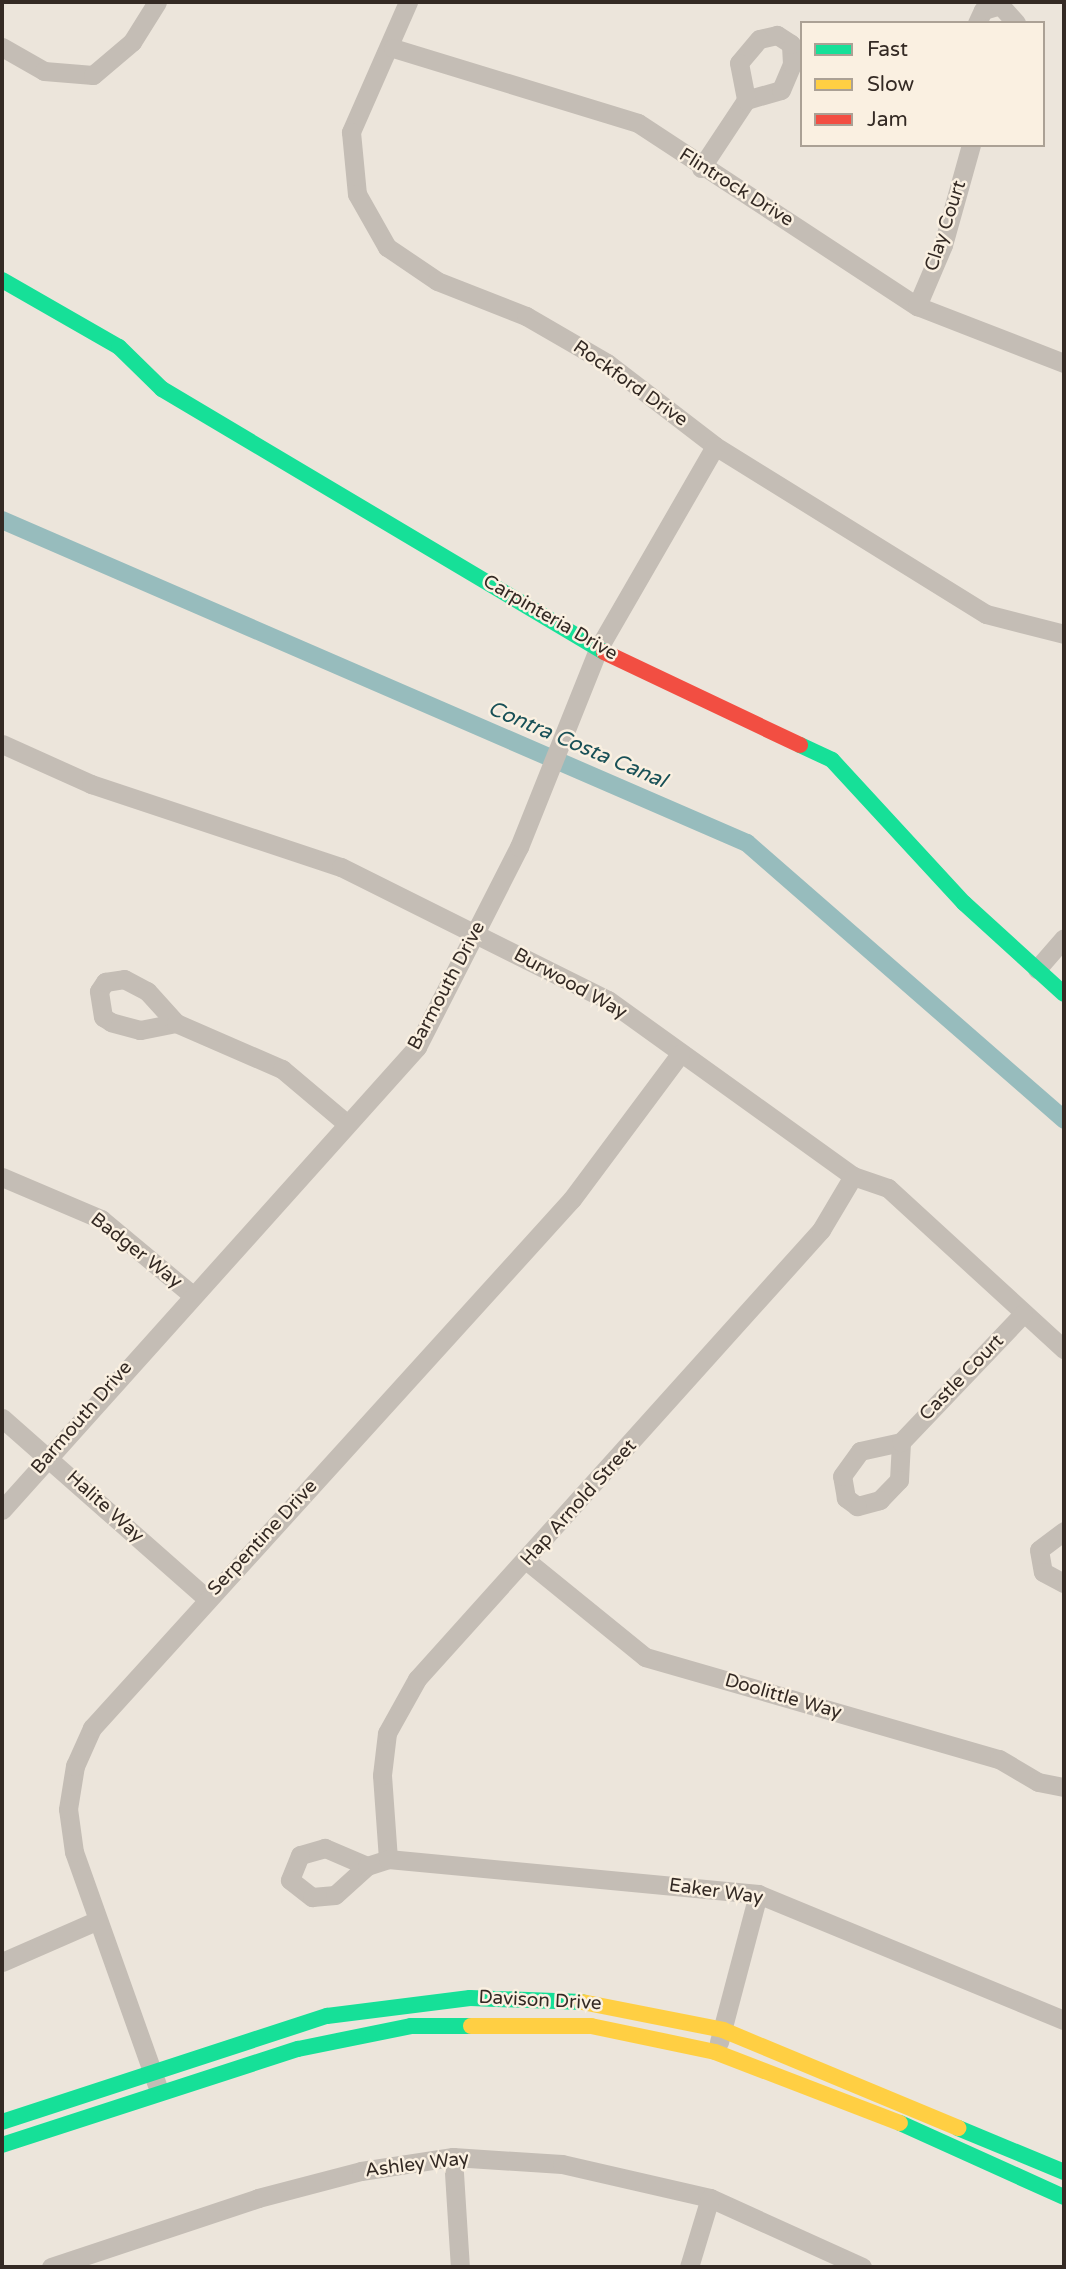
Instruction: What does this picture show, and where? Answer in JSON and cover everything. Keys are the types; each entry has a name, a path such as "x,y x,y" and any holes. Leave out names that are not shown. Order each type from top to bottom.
{"main road":[{"name":"Carpinteria Drive","path":"2,280 119,347 162,389 598,649 832,760 964,903 1064,993"},
{"name":"Davison Drive","path":"2,2122 149,2071 327,2017 470,1998 604,2003 723,2030 1064,2172"},
{"name":"Davison Drive","path":"2,2145 161,2091 298,2049 411,2026 591,2026 715,2052 872,2110 1064,2197"}],"street":[{"path":"2,47 44,71 93,75 132,42 157,2"},
{"name":"Rockford Drive","path":"408,2 393,48 351,132 357,194 387,247 437,281 526,316 607,363 715,446 986,614 1064,634"},
{"path":"978,21 983,10 1000,5 1014,21"},
{"name":"Flintrock Drive","path":"393,48 638,122 701,168 917,306 1064,363"},
{"path":"701,168 746,100"},
{"name":"Clay Court","path":"917,306 943,245 970,147"},
{"name":"Barmouth Drive","path":"2,1510 191,1294 417,1047 476,933 569,726 598,649 715,446"},
{"name":"Burwood Way","path":"2,744 91,784 341,867 608,1000 853,1176 888,1188 1064,1349"},
{"path":"1037,969 1064,938"},
{"path":"176,1023 282,1069 347,1124"},
{"name":"Serpentine Drive","path":"161,2091 149,2071 96,1921 68,1809 75,1766 92,1727 206,1598 572,1199 680,1054"},
{"name":"Hap Arnold Street","path":"387,1859 382,1775 387,1733 417,1679 527,1561 821,1230 853,1176"},
{"name":"Badger Way","path":"2,1177 101,1219 191,1294"},
{"name":"Castle Court","path":"901,1442 1023,1314"},
{"name":"Halite Way","path":"2,1418 49,1456 206,1598"},
{"path":"1064,1531 1039,1550 1043,1572 1064,1583"},
{"name":"Doolittle Way","path":"527,1561 645,1657 999,1759 1038,1782 1064,1787"},
{"path":"367,1866 387,1859"},
{"name":"Eaker Way","path":"387,1859 758,1894 1063,2016"},
{"path":"715,2052 758,1894"},
{"path":"2,1962 96,1921"},
{"path":"453,2157 460,2267"},
{"name":"Ashley Way","path":"51,2267 284,2192 453,2157 562,2164 710,2198 862,2267"},
{"path":"689,2267 710,2198"}],"waterway":[{"name":"Contra Costa Canal","path":"2,520 747,843 1064,1120"}],"traffic: fast":[{"path":"2,280 119,347 162,389 604,652"},
{"path":"800,745 832,760 964,903 1064,994"},
{"path":"2,2122 327,2016 470,1998 582,2002"},
{"path":"2,2145 298,2049 411,2026 471,2026"},
{"path":"900,2123 1064,2197"},
{"path":"958,2128 1064,2172"}],"traffic: slow":[{"path":"582,2002 723,2030 958,2128"},
{"path":"471,2026 591,2026 715,2052 900,2123"}],"traffic: jam":[{"path":"604,652 800,745"}]}
